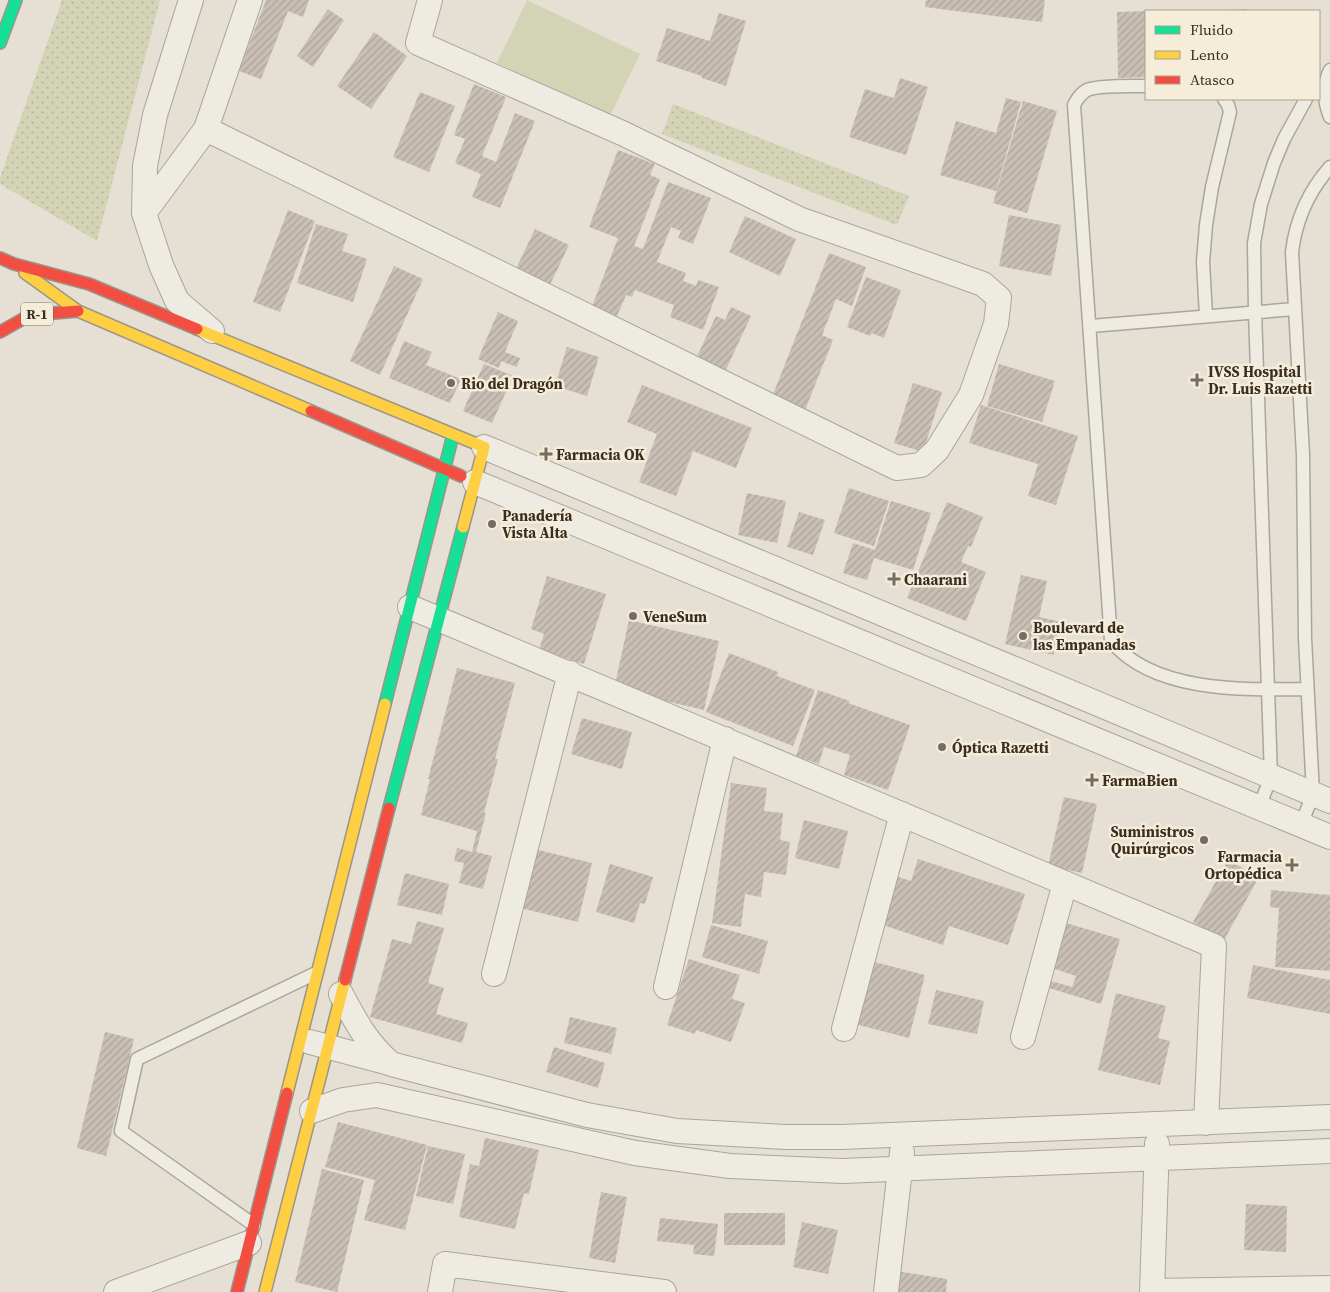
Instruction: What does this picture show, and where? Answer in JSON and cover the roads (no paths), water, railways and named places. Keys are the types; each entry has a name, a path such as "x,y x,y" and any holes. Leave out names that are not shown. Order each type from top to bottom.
{"main road":[{"path":"0,42 16,0"},
{"name":"R-1","path":"0,258 14,264 89,284 484,447"},
{"name":"R-1","path":"14,264 78,311 475,482"},
{"name":"R-1","path":"0,332 30,315 78,311"},
{"path":"237,1292 453,435"},
{"path":"266,1292 341,994 484,447"}],"street":[{"path":"191,0 155,115 145,166 144,213 161,265 177,301 217,336"},
{"path":"144,213 206,129 250,0"},
{"path":"206,129 897,468 921,465 937,450 971,395 996,324 999,298 983,284 799,219 622,134 418,43 430,0"},
{"path":"484,447 1322,797"},
{"path":"475,482 1330,837"},
{"path":"410,607 1214,946 1206,1123"},
{"path":"494,974 570,673"},
{"path":"666,987 725,739"},
{"path":"844,1029 902,814"},
{"path":"1023,1037 1065,883"},
{"path":"341,994 360,1029 375,1050 391,1064"},
{"path":"301,1040 587,1115 677,1131 786,1137 904,1136 1330,1117"},
{"path":"292,1075 636,1153 730,1166 843,1171 1330,1151"},
{"path":"312,1111 343,1100 377,1095"},
{"path":"1157,1125 1152,1291 1330,1288"},
{"path":"886,1292 904,1136"},
{"path":"116,1292 252,1234"},
{"path":"440,1292 445,1264 664,1292"}],"lane":[{"path":"1325,77 1325,106 1330,117"},
{"path":"1145,86 1094,88 1077,98 1074,105 1091,326 1111,641 1118,650 1134,662 1172,678 1214,687 1268,690 1307,689"},
{"path":"1206,316 1203,262 1205,236 1212,188 1230,112 1225,100"},
{"path":"1259,808 1271,776 1254,242 1261,204 1274,163 1284,139 1305,100"},
{"path":"1301,825 1322,797 1307,689 1303,455 1292,252 1297,222 1310,193 1330,167"},
{"path":"1091,326 1295,309"},
{"path":"252,1234 121,1131 137,1059 318,972"}],"place":[{"name":"IVSS Hospital Dr. Luis Razetti","path":"1197,380"},
{"name":"Rio del Dragón","path":"451,383"},
{"name":"Farmacia OK","path":"546,454"},
{"name":"Panadería Vista Alta","path":"492,524"},
{"name":"Chaarani","path":"894,579"},
{"name":"VeneSum","path":"633,616"},
{"name":"Boulevard de las Empanadas","path":"1023,636"},
{"name":"Óptica Razetti","path":"942,747"},
{"name":"FarmaBien","path":"1092,780"},
{"name":"Suministros Quirúrgicos","path":"1204,840"},
{"name":"Farmacia Ortopédica","path":"1292,865"}]}
